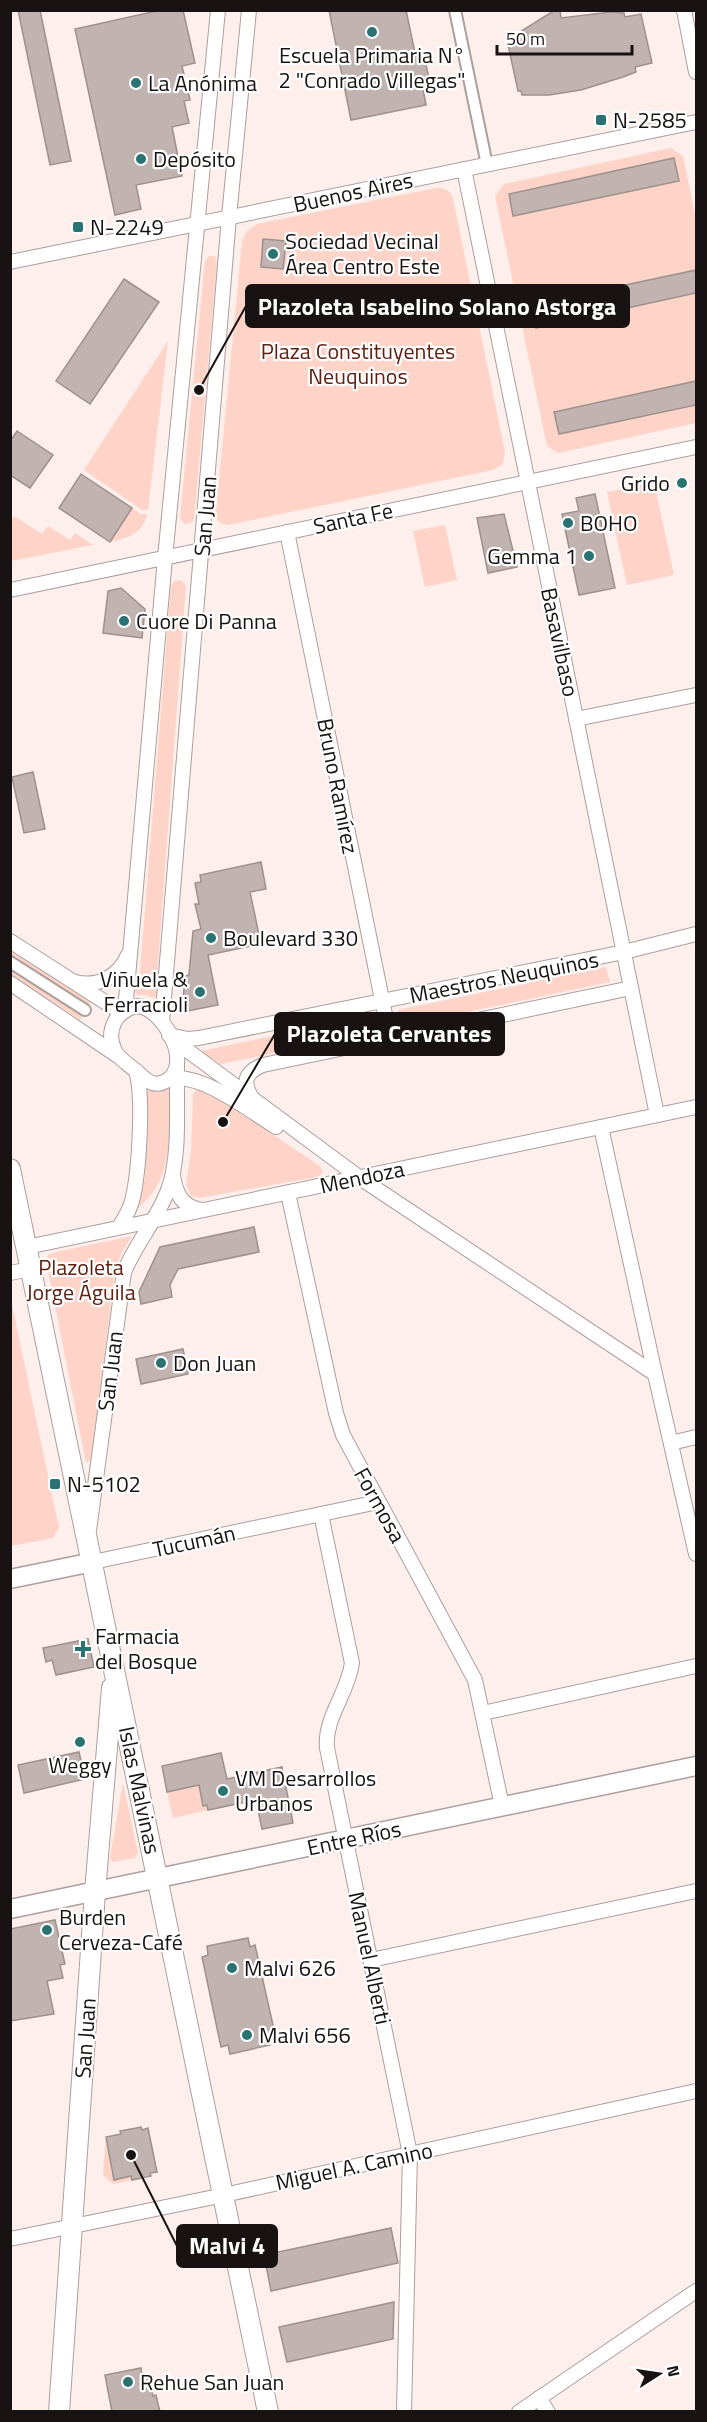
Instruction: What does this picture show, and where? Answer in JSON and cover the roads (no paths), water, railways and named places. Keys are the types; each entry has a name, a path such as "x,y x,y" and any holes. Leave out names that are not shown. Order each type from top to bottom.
{"main road":[{"name":"Islas Malvinas","path":"10,1169 268,2412"},
{"name":"San Juan","path":"59,2412 74,2226 95,1892 114,1665"}],"street":[{"name":"San Juan","path":"123,1012 218,10"},
{"name":"San Juan","path":"168,1032 202,550 229,217 249,10"},
{"path":"455,10 487,165"},
{"path":"684,10 696,72"},
{"name":"Buenos Aires","path":"10,262 696,122"},
{"name":"Basavilbaso","path":"464,169 657,1115"},
{"name":"Santa Fe","path":"10,590 696,447"},
{"name":"Bruno Ramírez","path":"287,532 390,1039"},
{"path":"576,720 696,695"},
{"name":"Maestros Neuquinos","path":"168,1032 188,1040 200,1038 624,952 696,934"},
{"path":"10,940 123,1012"},
{"path":"73,981 86,984 106,979 122,967 130,951"},
{"path":"10,962 85,1010"},
{"path":"10,983 119,1057 146,1080 160,1084 175,1074 207,1085 360,1178 655,1374"},
{"name":"Maestros Neuquinos","path":"253,1100 246,1087 245,1078 255,1068 631,988"},
{"path":"119,1057 114,1050 111,1032 114,1020 133,1007 144,1007 157,1015 176,1049 175,1074"},
{"path":"168,1032 253,1100 360,1178"},
{"path":"119,1227 130,1207 134,1190 141,1096 136,1071"},
{"name":"San Juan","path":"88,1541 121,1286 129,1259 164,1202 173,1176 175,1074"},
{"name":"Mendoza","path":"27,1246 696,1107"},
{"path":"602,1127 696,1554"},
{"name":"San Juan","path":"173,1176 182,1201 194,1209 204,1210"},
{"name":"Formosa","path":"288,1193 339,1422 348,1446 475,1680 502,1806"},
{"path":"10,1273 31,1269"},
{"path":"671,1443 696,1437"},
{"name":"Tucumán","path":"10,1579 378,1502"},
{"name":"Manuel Alberti","path":"321,1514 352,1663 351,1675 326,1736 410,2154 404,2412"},
{"path":"483,1713 696,1666"},
{"name":"Entre Ríos","path":"10,1909 696,1766"},
{"path":"371,1960 696,1891"},
{"name":"Miguel A. Camino","path":"10,2239 224,2195 696,2091"},
{"path":"519,2412 696,2291"},
{"path":"539,2398 548,2412"}],"place":[{"name":"Escuela Primaria N° 2 \"Conrado Villegas\"","path":"372,32"},
{"name":"La Anónima","path":"136,83"},
{"name":"N-2585","path":"601,120"},
{"name":"Depósito","path":"141,159"},
{"name":"N-2249","path":"78,227"},
{"name":"Sociedad Vecinal Área Centro Este","path":"273,254"},
{"name":"Plazoleta Isabelino Solano Astorga","path":"199,390"},
{"name":"Grido","path":"682,483"},
{"name":"BOHO","path":"568,523"},
{"name":"Gemma 1","path":"589,556"},
{"name":"Cuore Di Panna","path":"124,621"},
{"name":"Boulevard 330","path":"211,938"},
{"name":"Viñuela & Ferracioli","path":"200,992"},
{"name":"Plazoleta Cervantes","path":"223,1122"},
{"name":"Don Juan","path":"161,1363"},
{"name":"N-5102","path":"55,1484"},
{"name":"Farmacia del Bosque","path":"83,1649"},
{"name":"Weggy","path":"80,1742"},
{"name":"VM Desarrollos Urbanos","path":"223,1791"},
{"name":"Burden Cerveza-Café","path":"47,1930"},
{"name":"Malvi 626","path":"232,1968"},
{"name":"Malvi 656","path":"247,2035"},
{"name":"Malvi 4","path":"131,2155"},
{"name":"Rehue San Juan","path":"128,2382"}],"park label":[{"name":"Plaza Constituyentes Neuquinos","path":"358,364"},
{"name":"Plazoleta Jorge Águila","path":"81,1280"}]}
